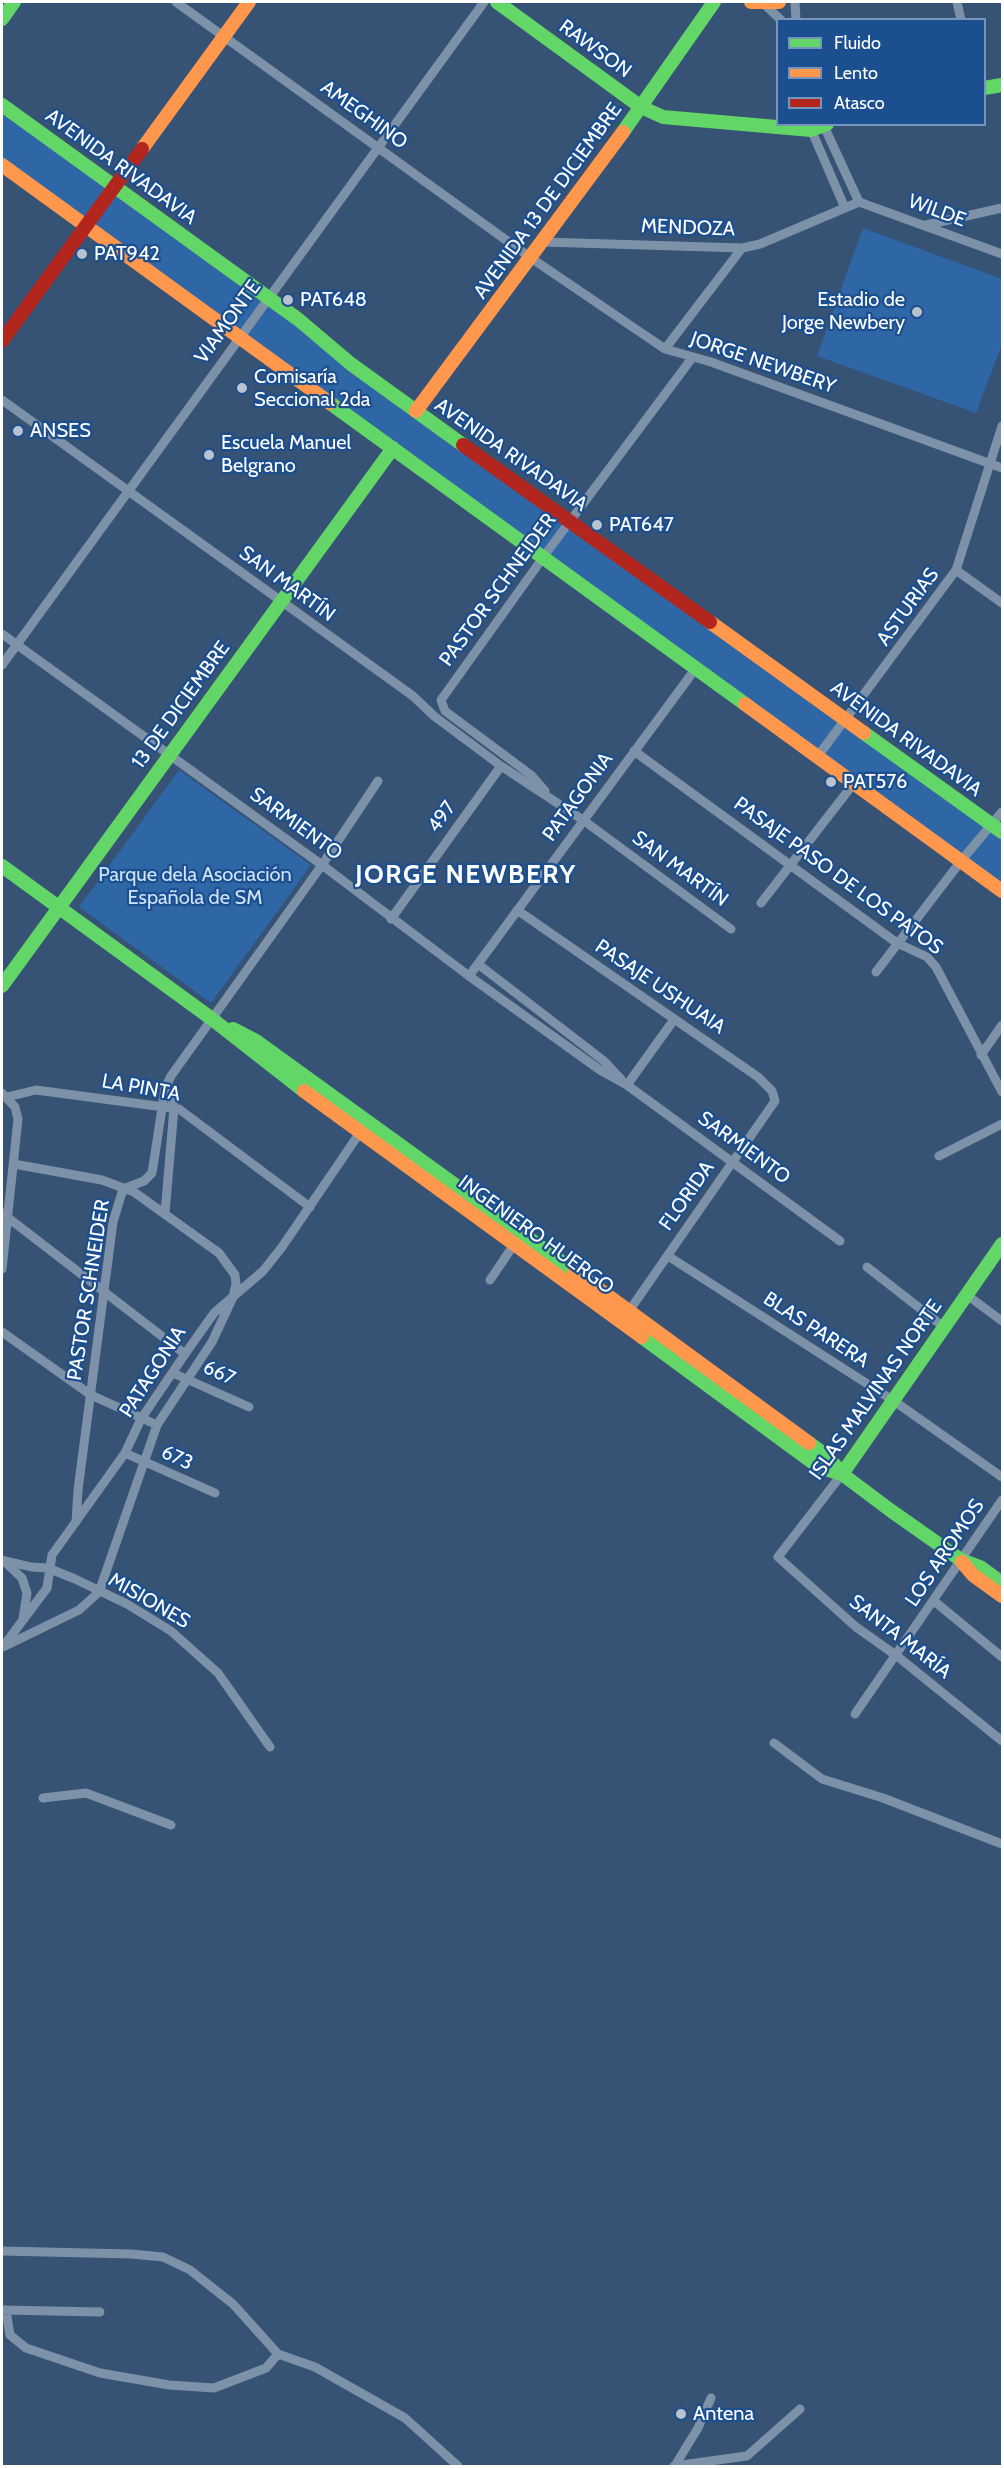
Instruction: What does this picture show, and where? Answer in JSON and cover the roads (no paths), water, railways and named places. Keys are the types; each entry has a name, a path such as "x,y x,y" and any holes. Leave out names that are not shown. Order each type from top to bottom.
{"main road":[{"path":"2,19 14,2"},
{"path":"2,341 249,2"},
{"name":"RAWSON","path":"497,2 641,107 663,117 776,124"},
{"name":"AVENIDA 13 DE DICIEMBRE","path":"416,411 543,242 712,6 722,2"},
{"path":"758,3 779,2"},
{"path":"986,88 1002,84"},
{"name":"AVENIDA RIVADAVIA","path":"2,105 268,297 351,364 997,829"},
{"path":"2,165 544,556 1002,891"},
{"name":"13 DE DICIEMBRE","path":"2,986 393,447"},
{"name":"INGENIERO HUERGO","path":"2,866 212,1019 251,1052 819,1467 842,1474"},
{"name":"INGENIERO HUERGO","path":"212,1019 255,1041 629,1311 828,1457 842,1474 961,1560 973,1575 1002,1596"},
{"name":"ISLAS MALVINAS NORTE","path":"842,1474 1002,1244"},
{"name":"INGENIERO HUERGO","path":"961,1560 980,1567 1002,1583"}],"street":[{"name":"AMEGHINO","path":"176,2 531,258"},
{"name":"VIAMONTE","path":"2,665 484,2"},
{"path":"795,2 796,18"},
{"path":"957,2 961,18"},
{"path":"758,3 778,18"},
{"path":"819,126 858,202"},
{"path":"819,126 845,208"},
{"name":"MENDOZA","path":"543,242 742,248 760,244 858,202"},
{"name":"WILDE","path":"858,202 1002,254"},
{"path":"924,226 1002,208"},
{"path":"665,349 742,248"},
{"name":"JORGE NEWBERY","path":"531,258 665,349 711,362 1002,468"},
{"name":"PASTOR SCHNEIDER","path":"441,700 544,556 692,358"},
{"name":"SAN MARTÍN","path":"2,400 412,696 434,716 501,766 583,820 731,929"},
{"name":"ASTURIAS","path":"818,756 956,570 1002,426"},
{"path":"956,570 1002,603"},
{"name":"SARMIENTO","path":"2,634 322,865 469,976 600,1070 627,1085 840,1241"},
{"name":"PATAGONIA","path":"469,976 696,668"},
{"name":"SAN MARTÍN","path":"441,700 445,711 531,775 550,797"},
{"name":"PASAJE PASO DE LOS PATOS","path":"634,751 897,943 927,957 936,967 1002,1092"},
{"name":"497","path":"391,919 501,766"},
{"name":"PASTOR SCHNEIDER","path":"76,1522 78,1490 114,1222 123,1189 144,1181 152,1173 168,1082 322,865 378,781"},
{"path":"761,903 854,783"},
{"path":"876,972 975,844 997,829 1002,812"},
{"name":"PASAJE USHUAIA","path":"517,910 673,1021 705,1039 758,1077 772,1091 775,1101"},
{"name":"SARMIENTO","path":"478,964 604,1061 627,1085"},
{"path":"627,1085 673,1021"},
{"path":"981,1055 1002,1025"},
{"path":"165,1213 174,1108 168,1082"},
{"name":"LA PINTA","path":"4,1095 36,1090 174,1108 310,1207"},
{"path":"2,1269 5,1215 14,1164 18,1119 15,1107 4,1095"},
{"name":"FLORIDA","path":"629,1311 775,1101"},
{"path":"939,1156 1002,1124"},
{"name":"PATAGONIA","path":"2,1648 47,1588 48,1568 52,1556 125,1453 141,1419 185,1354 214,1313 263,1271 310,1207 361,1131"},
{"path":"2,1648 79,1610 99,1592 157,1425 212,1342 233,1297 235,1275 230,1265 219,1253 134,1192 102,1180 14,1164"},
{"path":"5,1215 185,1354"},
{"path":"489,1280 515,1243"},
{"name":"BLAS PARERA","path":"668,1256 894,1401 1002,1478"},
{"path":"867,1267 945,1328"},
{"path":"967,1295 1002,1321"},
{"path":"2,1332 91,1395 157,1425"},
{"name":"667","path":"173,1372 249,1407"},
{"name":"673","path":"125,1453 215,1493"},
{"name":"ISLAS MALVINAS NORTE","path":"778,1557 842,1474"},
{"name":"LOS AROMOS","path":"855,1714 1002,1500"},
{"name":"SANTA MARÍA","path":"778,1557 856,1628 897,1656 1002,1741"},
{"path":"4,1561 22,1578 27,1593 21,1625"},
{"name":"MISIONES","path":"4,1561 48,1568 136,1609 190,1647 218,1673 270,1746"},
{"path":"934,1601 1002,1657"},
{"path":"774,1743 822,1779 883,1798 1002,1844"},
{"path":"43,1798 86,1793 171,1825"},
{"path":"2,2251 84,2252 163,2258 190,2270 234,2304 279,2354 315,2367 405,2418 458,2466"},
{"path":"100,2312 4,2310 10,2335 26,2348 100,2373 170,2385 214,2388 266,2368 279,2354"},
{"path":"675,2465 698,2428 711,2398"},
{"path":"675,2465 747,2456 800,2409"}],"place":[{"name":"PAT942","path":"82,254"},
{"name":"PAT648","path":"288,300"},
{"name":"Estadio de Jorge Newbery","path":"917,312"},
{"name":"Comisaría Seccional 2da","path":"242,388"},
{"name":"ANSES","path":"18,431"},
{"name":"Escuela Manuel Belgrano","path":"209,455"},
{"name":"PAT647","path":"597,525"},
{"name":"PAT576","path":"831,782"},
{"name":"Antena","path":"681,2414"}],"district":[{"name":"JORGE NEWBERY","path":"466,875"}],"park label":[{"name":"Parque dela Asociación Española de SM","path":"195,886"}]}
